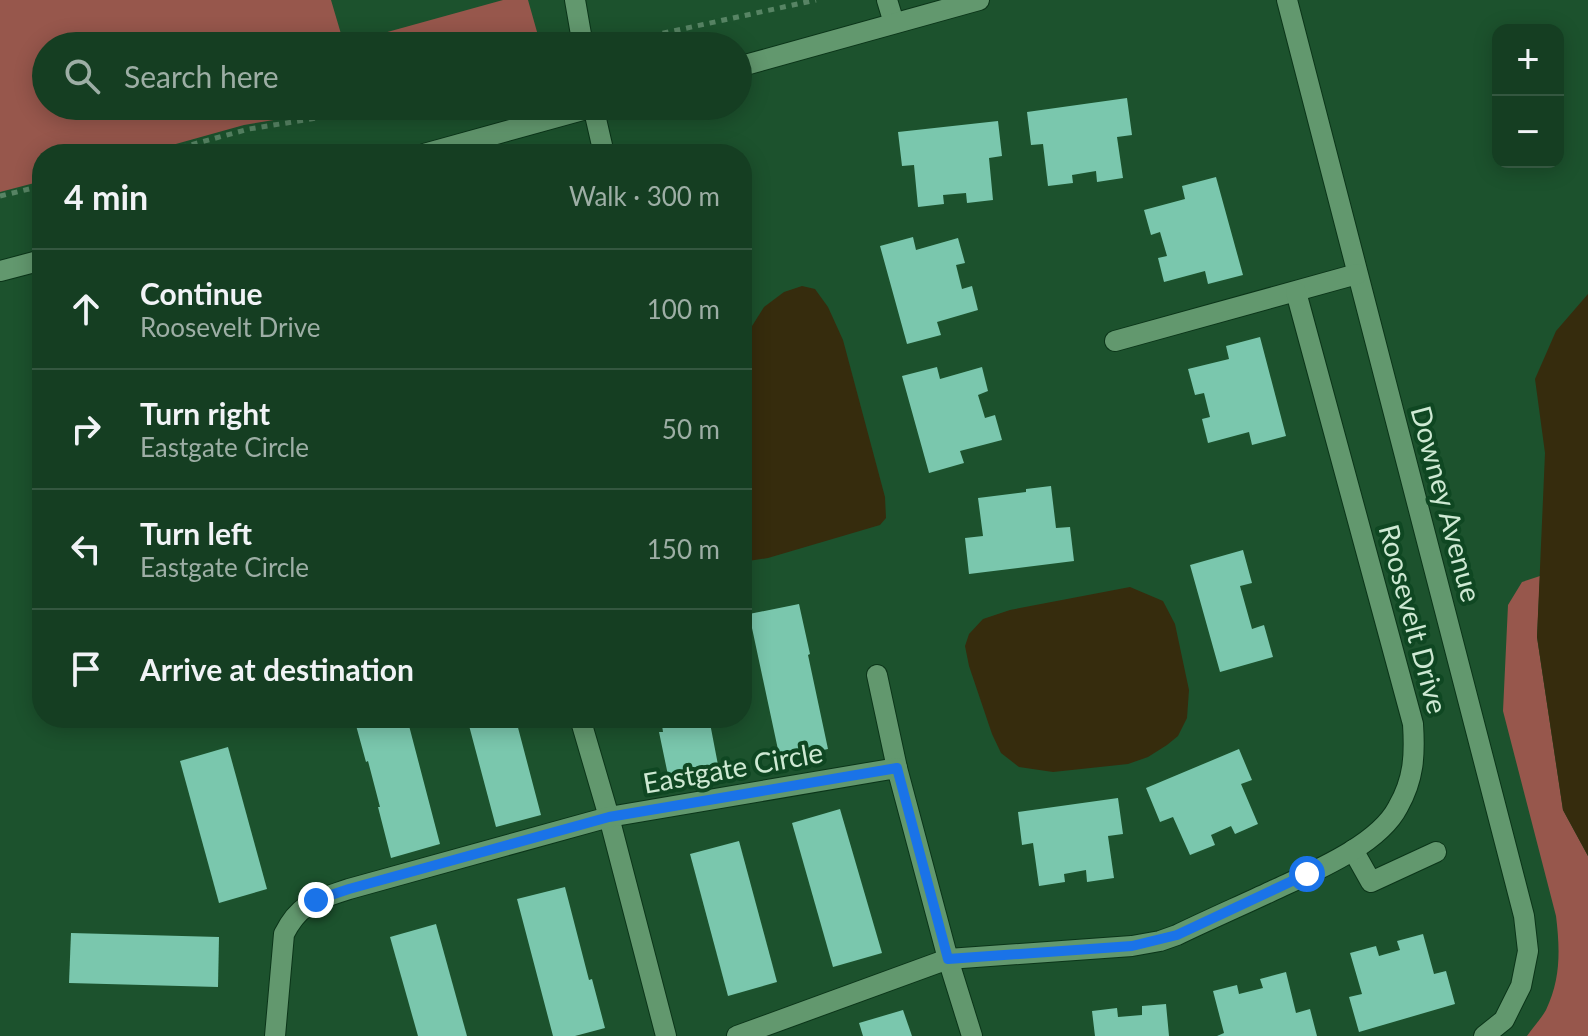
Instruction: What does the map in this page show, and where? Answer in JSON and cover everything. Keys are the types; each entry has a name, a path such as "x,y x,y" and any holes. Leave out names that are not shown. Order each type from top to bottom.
{"street":[{"path":"575,0 581,32"},
{"path":"887,0 894,23"},
{"path":"752,63 979,0"},
{"name":"Downey Avenue","path":"1287,0 1524,916 1528,951 1521,986 1504,1020 1484,1036"},
{"path":"459,144 544,120"},
{"path":"597,120 602,144"},
{"path":"0,271 32,263"},
{"path":"1115,341 1357,274"},
{"name":"Roosevelt Drive","path":"948,959 1132,946 1160,941 1353,850 1377,833 1397,810 1409,784 1415,754 1413,724 1296,292"},
{"path":"877,675 897,768 972,1036"},
{"path":"583,728 666,1036"},
{"name":"Eastgate Circle","path":"275,1036 284,934 300,910 316,900 609,817 897,768"},
{"path":"1353,850 1371,882 1436,852"},
{"path":"737,1036 948,959"}],"path":[{"path":"669,32 816,0"},
{"path":"194,144 249,129 305,120"},
{"path":"0,196 32,188"}],"shaded area":[{"path":"0,0 331,0 340,32 32,32 32,120 274,120 176,144 32,144 32,184 0,192"},
{"path":"503,0 528,0 537,32 387,32"},
{"path":"802,286 815,289 828,307 843,340 885,497 886,518 880,525 752,560 752,326 764,307 784,292"},
{"path":"1588,294 1588,856 1563,810 1537,637 1545,453 1535,379 1556,331"},
{"path":"1540,576 1537,637 1563,810 1588,856 1588,1036 1527,1036 1551,998 1557,975 1558,940 1556,916 1503,711 1508,605 1522,582"},
{"path":"1130,587 1163,601 1175,624 1189,690 1187,718 1178,736 1148,757 1128,764 1053,772 1019,767 1001,753 992,734 969,666 965,646 969,634 983,619 1010,610"}],"building":[{"path":"1127,98 1132,135 1117,137 1123,178 1097,182 1096,171 1072,175 1073,183 1048,186 1043,144 1031,145 1027,112"},
{"path":"998,121 1002,156 989,158 993,200 967,203 966,193 943,195 944,204 918,207 914,165 902,166 898,132"},
{"path":"1216,177 1243,275 1208,284 1205,271 1164,282 1158,258 1167,256 1160,232 1151,235 1144,210 1185,199 1182,186"},
{"path":"913,237 916,250 958,238 965,263 956,265 962,289 972,286 978,310 937,322 941,335 907,344 880,246"},
{"path":"1260,337 1286,436 1252,445 1249,432 1208,443 1202,419 1210,417 1204,393 1195,395 1188,369 1229,359 1226,346"},
{"path":"937,367 940,379 982,367 988,391 978,395 985,418 995,415 1002,440 960,451 964,463 929,473 902,376"},
{"path":"1051,486 1056,528 1070,527 1074,561 969,574 965,538 983,536 978,498"},
{"path":"1243,550 1252,583 1240,586 1252,629 1264,625 1273,657 1220,672 1190,565"},
{"path":"799,604 828,749 780,759 752,628 752,613"},
{"path":"357,728 410,728 440,844 391,858"},
{"path":"470,728 518,728 541,815 496,827"},
{"path":"662,728 711,728 719,770 669,780 659,732 663,732"},
{"path":"228,747 267,889 219,903 180,761"},
{"path":"1239,749 1252,780 1241,784 1258,824 1235,834 1231,826 1211,835 1215,845 1190,855 1173,817 1160,822 1146,788"},
{"path":"1118,798 1123,834 1108,836 1114,878 1087,882 1086,870 1064,874 1065,882 1039,886 1033,843 1022,845 1018,812"},
{"path":"840,809 882,953 833,967 792,823"},
{"path":"739,841 777,982 728,996 690,854"},
{"path":"565,887 605,1028 575,1036 553,1036 517,899"},
{"path":"436,924 467,1036 418,1036 390,937"},
{"path":"71,933 219,937 218,987 69,983"},
{"path":"1423,934 1434,974 1446,971 1455,1004 1359,1032 1349,997 1362,994 1350,953 1376,946 1379,956 1400,950 1397,941"},
{"path":"1286,972 1296,1013 1310,1009 1317,1036 1217,1036 1224,1033 1213,991 1237,985 1239,994 1263,988 1260,979"},
{"path":"1166,1004 1169,1036 1095,1036 1092,1011 1117,1008 1118,1017 1142,1015 1142,1006"},
{"path":"903,1010 912,1036 863,1036 859,1023"}],"route":[{"path":"316,900 609,817 897,768 948,959 1132,946 1160,941 1307,874"}]}
